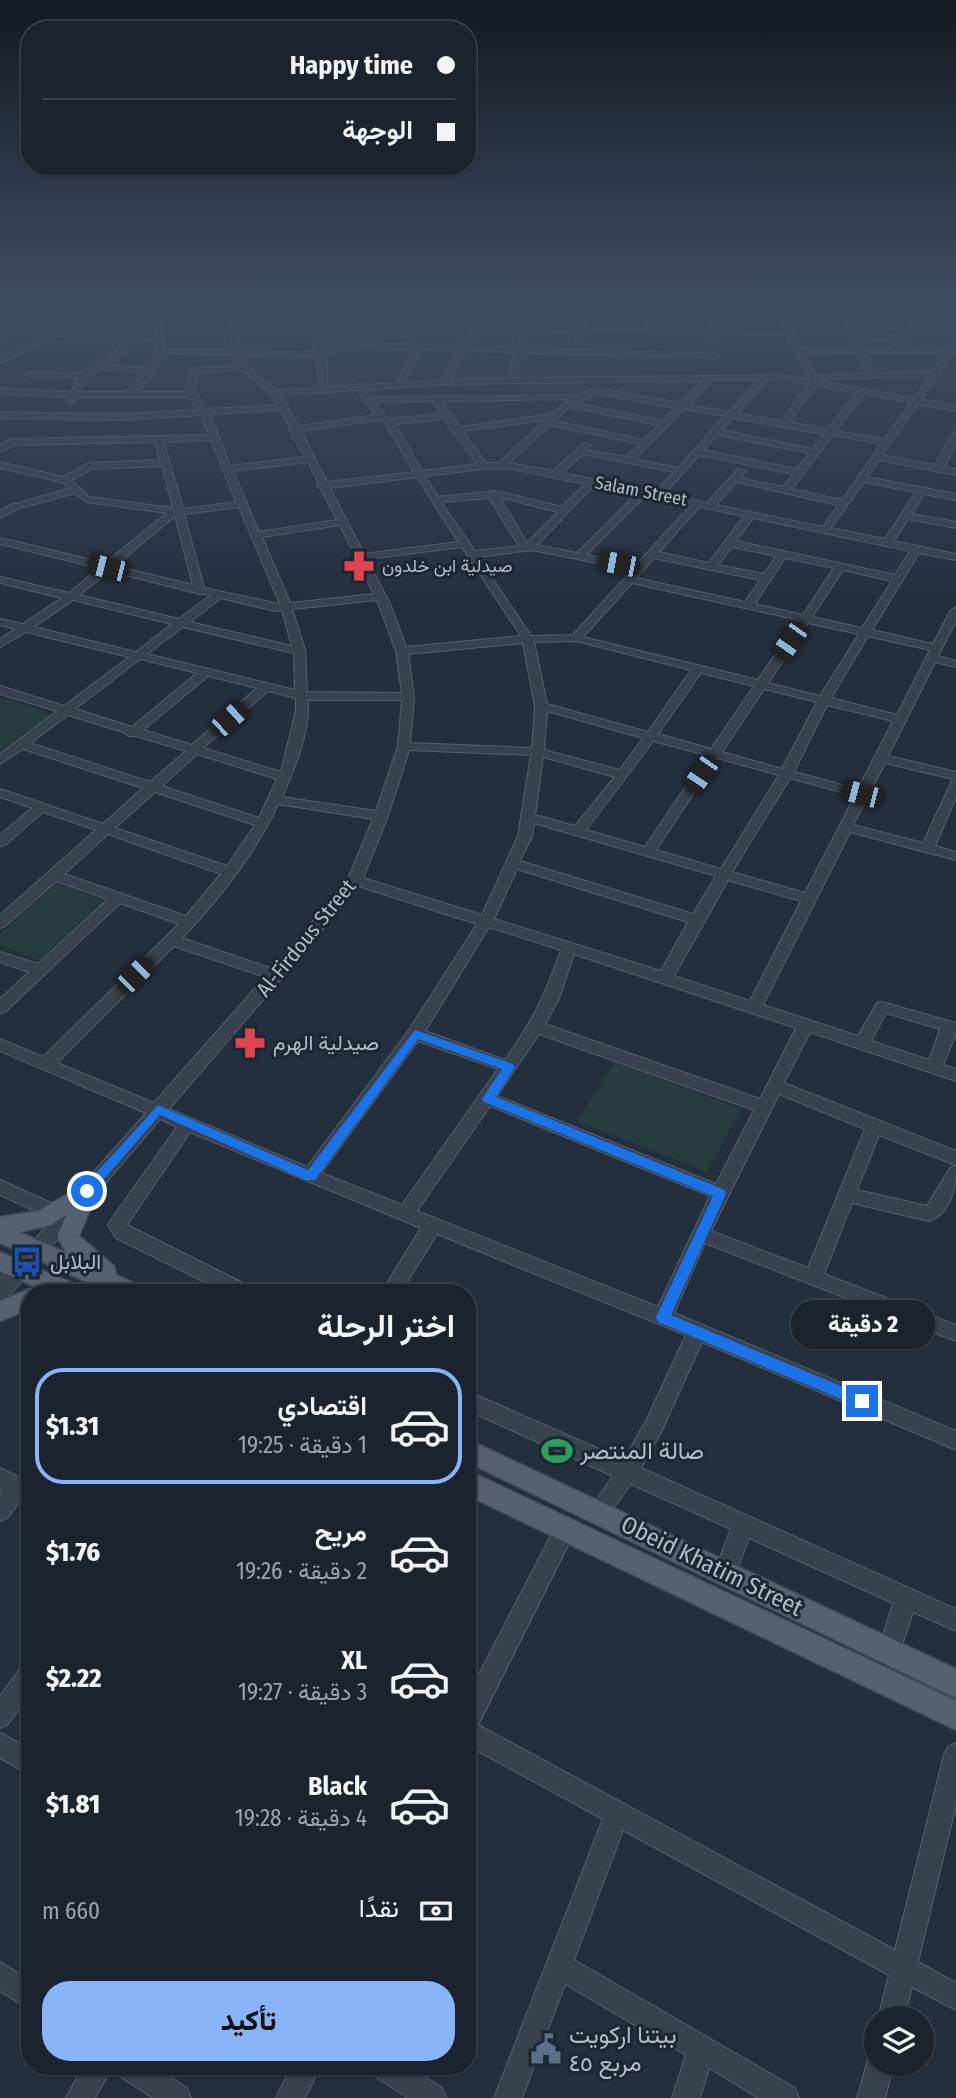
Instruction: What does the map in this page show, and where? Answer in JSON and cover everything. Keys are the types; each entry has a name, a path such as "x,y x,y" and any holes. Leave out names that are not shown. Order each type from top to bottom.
{"main road":[{"path":"0,1226 29,1223 56,1213 87,1191"},
{"path":"87,1191 68,1237 93,1263 121,1284"},
{"path":"0,1233 113,1284"},
{"path":"10,1266 51,1284"},
{"path":"0,1311 21,1302"},
{"name":"Obeid Khatim Street","path":"476,1454 956,1684"},
{"name":"Obeid Khatim Street","path":"476,1486 956,1716"}],"street":[{"path":"0,449 58,417 66,406"},
{"path":"47,1063 189,922 230,872 276,800 301,730 304,696 299,650 257,535 200,406"},
{"path":"310,1176 415,1034 486,921 515,864 529,817 538,752 541,706 528,639 374,406"},
{"path":"440,406 483,466"},
{"path":"502,465 564,406"},
{"path":"576,406 666,424"},
{"path":"629,460 684,406 886,442"},
{"path":"658,495 741,406"},
{"path":"784,423 796,406"},
{"path":"785,491 851,406"},
{"path":"826,529 911,406"},
{"path":"0,415 58,417 205,413 284,407"},
{"name":"Al-Firdous Street","path":"0,1292 10,1266 37,1249 335,908 355,880 381,816 404,746 408,697 402,651 381,596 322,486 284,407"},
{"path":"293,429 446,416"},
{"path":"455,430 550,419 647,443"},
{"path":"716,432 816,452"},
{"path":"556,474 601,433"},
{"path":"938,468 956,434"},
{"path":"12,442 215,437"},
{"path":"159,439 176,512 200,591"},
{"path":"581,451 681,471"},
{"path":"698,452 800,472"},
{"path":"876,457 956,472"},
{"path":"228,469 309,459"},
{"path":"710,505 750,462"},
{"path":"64,480 89,466 165,463"},
{"path":"0,465 64,480 82,498 90,500 176,512 242,504"},
{"name":"Salam Street","path":"322,486 502,465 710,505 956,557"},
{"path":"860,478 956,497"},
{"path":"733,479 844,503"},
{"path":"527,547 592,482"},
{"path":"0,515 25,504 76,490"},
{"path":"888,542 922,490"},
{"path":"579,556 643,492"},
{"path":"435,500 492,494 563,510"},
{"path":"492,494 527,547"},
{"path":"0,497 25,504"},
{"path":"576,638 698,503"},
{"path":"0,644 108,568 176,512"},
{"path":"712,566 751,514"},
{"path":"905,516 956,526"},
{"path":"257,535 342,522"},
{"path":"0,541 200,591 286,609 381,596"},
{"path":"729,543 898,579"},
{"path":"362,557 527,547 639,568"},
{"path":"665,978 696,920 786,774 823,701 917,548"},
{"path":"652,554 767,578"},
{"path":"748,606 783,554"},
{"path":"649,852 841,566"},
{"path":"629,579 867,632 934,653 956,664"},
{"path":"0,580 299,650"},
{"path":"0,760 141,657 218,595"},
{"path":"753,1009 956,610"},
{"path":"0,622 304,696 408,697"},
{"path":"402,651 528,639 576,638 899,719"},
{"path":"578,831 624,775 698,669"},
{"path":"132,733 205,673"},
{"path":"0,923 265,687"},
{"path":"0,690 132,733 284,777"},
{"path":"541,706 861,794"},
{"path":"21,744 262,823"},
{"path":"404,746 538,752 624,775"},
{"path":"880,758 956,776"},
{"path":"927,849 956,782"},
{"path":"0,793 230,872"},
{"path":"276,800 381,816"},
{"path":"0,842 40,808"},
{"path":"529,817 808,899"},
{"path":"845,827 956,856"},
{"path":"515,864 696,920"},
{"path":"54,875 189,922"},
{"path":"355,880 665,978 956,1075"},
{"path":"0,1008 118,897"},
{"path":"171,940 278,976"},
{"path":"406,1214 536,1027 551,999 569,947"},
{"path":"0,957 40,970"},
{"path":"861,1044 882,1007 952,1027 934,1067"},
{"path":"663,1317 700,1234 805,1026"},
{"path":"536,1027 764,1107"},
{"path":"415,1034 509,1067"},
{"path":"0,1045 310,1176 663,1317 956,1441"},
{"path":"774,1086 956,1158"},
{"path":"488,1099 720,1194"},
{"path":"188,1123 117,1225 122,1233 226,1284"},
{"path":"813,1278 876,1125"},
{"path":"847,1195 929,1214 934,1211 956,1173"},
{"path":"0,1187 56,1213"},
{"path":"396,1284 433,1225"},
{"path":"700,1234 956,1333"},
{"path":"599,1511 629,1475 654,1429 697,1332"},
{"path":"476,1405 956,1620"},
{"path":"0,1511 16,1486"},
{"path":"725,1573 743,1526"},
{"path":"476,1704 565,1528"},
{"path":"890,1652 906,1598"},
{"path":"0,1716 21,1687"},
{"path":"476,1737 956,1997"},
{"path":"0,1745 21,1758"},
{"path":"894,2006 956,1755"},
{"path":"508,2098 617,1813"},
{"path":"558,1965 785,2098"},
{"path":"0,1975 21,1990"},
{"path":"687,2098 701,2049"},
{"path":"80,2098 93,2075"},
{"path":"143,2075 177,2098"},
{"path":"290,2098 302,2075"},
{"path":"398,2075 432,2098"},
{"path":"871,2098 877,2076"}],"green space":[{"path":"0,697 46,712 47,717 0,751"},
{"path":"55,883 103,900 39,961 0,945 0,934"},
{"path":"615,1062 741,1109 707,1172 577,1121"}],"place":[{"name":"صيدلية ابن خلدون","path":"359,566"},
{"name":"صيدلية الهرم","path":"250,1043"},
{"name":"البلابل","path":"27,1262"},
{"name":"صالة المنتصر","path":"557,1451"},
{"name":"بيتنا اركويت مربع ٤٥","path":"546,2049"}],"route":[{"path":"87,1191 158,1110 310,1176 415,1034 509,1067 488,1099 720,1194 663,1317 862,1401"}]}
